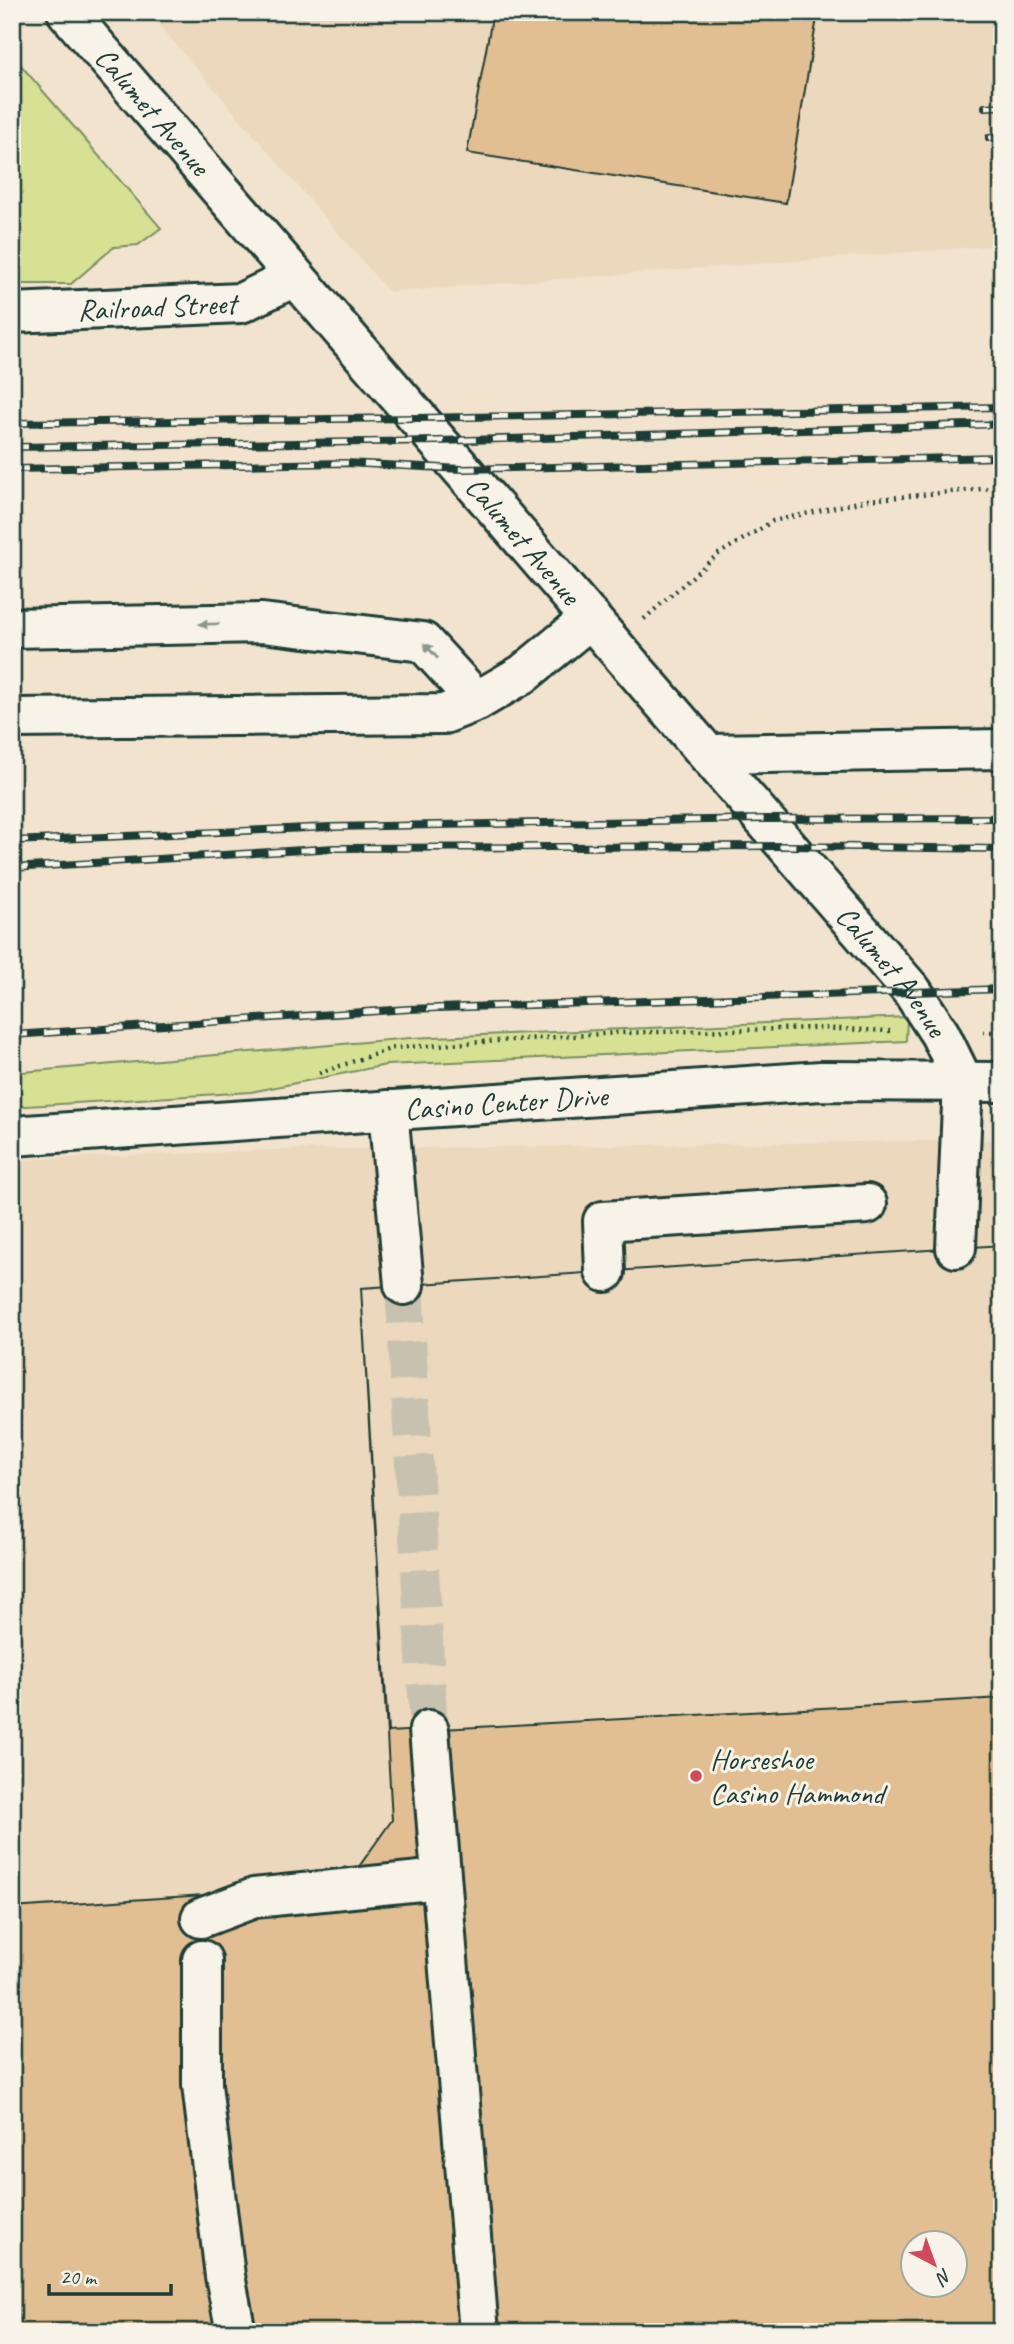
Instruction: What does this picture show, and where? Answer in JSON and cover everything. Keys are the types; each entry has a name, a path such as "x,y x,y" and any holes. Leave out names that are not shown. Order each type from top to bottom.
{"street":[{"name":"Calumet Avenue","path":"67,12 912,991 940,1034 963,1081"},
{"name":"Railroad Street","path":"12,313 241,303 295,277"},
{"path":"12,628 262,623 423,642 477,701"},
{"path":"12,718 443,715 477,701 602,632"},
{"path":"707,754 1002,749"},
{"name":"Casino Center Drive","path":"12,1136 821,1081 1002,1082"},
{"path":"956,1248 963,1081"},
{"path":"388,1110 404,1284"},
{"path":"605,1272 603,1221 867,1203"},
{"path":"429,1730 479,2332"},
{"path":"201,1918 254,1898 440,1880"},
{"path":"202,1960 202,2085 225,2276 236,2332"}],"path":[{"path":"602,632 773,521 868,500 1002,487"},
{"path":"314,1074 393,1048 617,1032 817,1028 898,1032"},
{"path":"992,1032 1002,1032"}],"shaded area":[{"path":"148,12 1002,12 1002,245 389,292"},
{"name":"Horseshoe Casino Hammond","path":"1002,1140 1002,1765 12,2332 12,1160 274,1150"}],"green space":[{"path":"12,55 161,228 138,245 114,247 71,284 12,284"},
{"path":"907,1017 906,1041 386,1065 251,1092 12,1107 12,1073 410,1038"}],"building":[{"path":"493,12 818,12 786,203 467,153"},
{"path":"1002,1245 1002,1698 388,1732 361,1288"},
{"name":"Horseshoe Casino Hammond","path":"1002,1245 1002,2332 12,2332 12,1908 234,1893 358,1868 392,1820 361,1288"}],"tunnel":[{"path":"404,1285 429,1730"}],"railway":[{"path":"985,107 1002,106"},
{"path":"989,138 1002,137"},
{"path":"12,423 1002,407"},
{"path":"12,447 438,441 1002,424"},
{"path":"12,469 346,463 462,469 1002,457"},
{"path":"12,841 330,827 764,819 1002,818"},
{"path":"12,868 335,848 787,846 1002,849"},
{"path":"12,1035 409,1009 1002,989"}],"place":[{"name":"Horseshoe Casino Hammond","path":"696,1776"}]}
